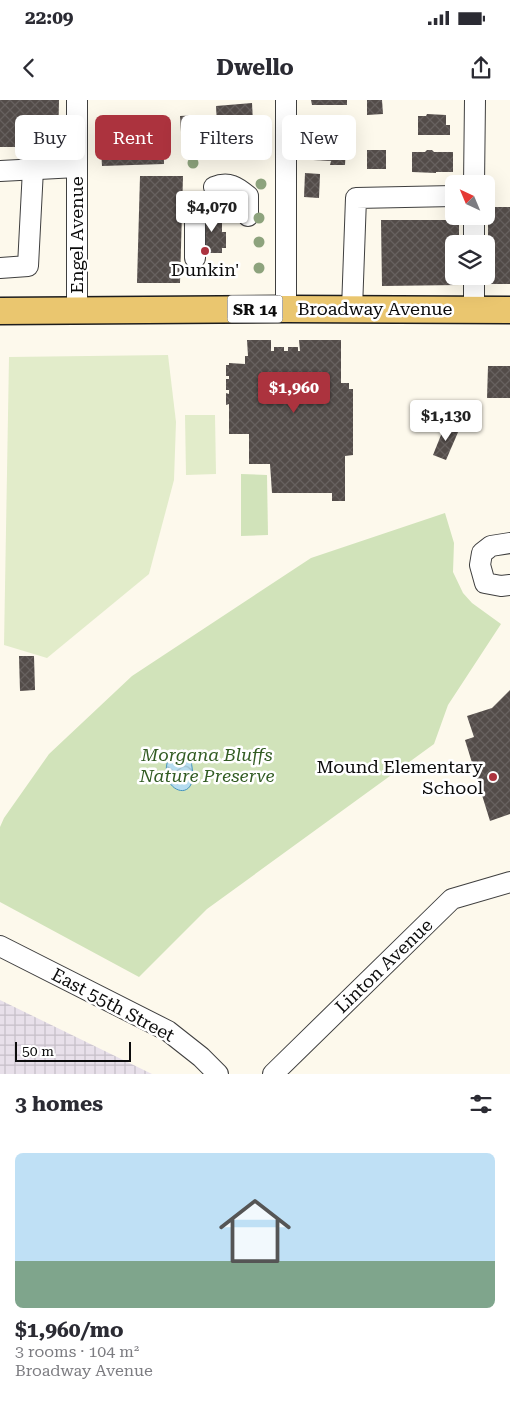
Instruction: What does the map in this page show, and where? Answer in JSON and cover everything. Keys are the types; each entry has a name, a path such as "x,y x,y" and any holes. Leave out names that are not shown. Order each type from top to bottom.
{"main road":[{"name":"Broadway Avenue","path":"0,311 510,310"}],"street":[{"name":"Engel Avenue","path":"77,100 77,310"},
{"path":"286,100 286,309"},
{"path":"474,175 475,100"},
{"path":"0,171 77,167"},
{"path":"0,268 28,266 33,169"},
{"path":"214,187 226,184 240,189 248,196 248,216"},
{"path":"352,309 356,198 445,196"},
{"path":"195,214 195,258"},
{"path":"474,285 474,310"},
{"path":"510,543 491,546 482,553 480,565 485,583 501,586 510,585"},
{"name":"Linton Avenue","path":"273,1074 452,900 510,882"},
{"name":"East 55th Street","path":"0,946 168,1031 201,1057 218,1074"}],"shaded area":[{"path":"0,1000 152,1074 0,1074"}],"green space":[{"path":"168,355 176,422 174,480 149,574 47,658 4,645 9,357"},
{"path":"185,415 215,415 216,474 186,475"},
{"path":"241,474 267,475 268,535 241,536"},
{"name":"Morgana Bluffs Nature Preserve","path":"445,513 454,543 453,572 463,593 472,603 501,624 448,705 434,744 207,909 139,977 0,902 0,827 4,818 49,754 132,676 311,558"}],"water":[{"path":"184,750 188,753 191,760 192,780 189,787 184,790 177,789 171,785 167,777 166,767 170,755"}],"building":[{"path":"0,100 59,100 59,115 15,115 15,147 0,147"},
{"path":"311,100 347,100 347,105 312,105"},
{"path":"367,100 382,100 383,114 367,115"},
{"path":"252,103 253,115 216,115 216,106"},
{"path":"427,114 446,115 446,125 450,125 450,135 418,135 418,116 426,116"},
{"path":"367,150 386,150 386,169 367,169"},
{"path":"427,150 453,152 453,172 412,172 412,152 425,152"},
{"path":"102,160 164,160 164,164 102,166"},
{"path":"313,160 345,160 345,165 330,165 331,161"},
{"path":"305,173 320,174 319,198 304,197"},
{"path":"140,176 183,176 180,283 137,283"},
{"path":"495,207 510,207 510,284 495,284 495,235 488,235 488,225 495,225"},
{"path":"222,212 222,232 226,232 226,248 222,248 222,253 201,253 201,213"},
{"path":"381,220 445,220 445,225 459,225 459,235 445,235 445,285 460,285 382,286"},
{"path":"247,340 271,340 271,351 274,351 274,347 284,347 284,351 288,351 288,347 298,347 298,351 300,351 299,340 341,340 341,383 349,383 349,389 353,389 353,455 345,456 345,501 332,501 332,493 272,493 270,464 249,464 249,434 229,434 229,404 226,405 226,393 229,394 229,390 226,390 226,379 229,379 229,376 226,376 226,365 229,365 229,363 245,364 245,356 248,356"},
{"path":"488,366 510,366 510,398 487,398"},
{"path":"445,425 459,430 446,460 433,455"},
{"path":"19,656 34,656 35,690 20,691"},
{"name":"Mound Elementary School","path":"510,690 510,814 490,821 465,740 474,737 467,716 492,708"}],"place":[{"name":"Dunkin'","path":"205,251"},
{"name":"Mound Elementary School","path":"493,777"}]}
